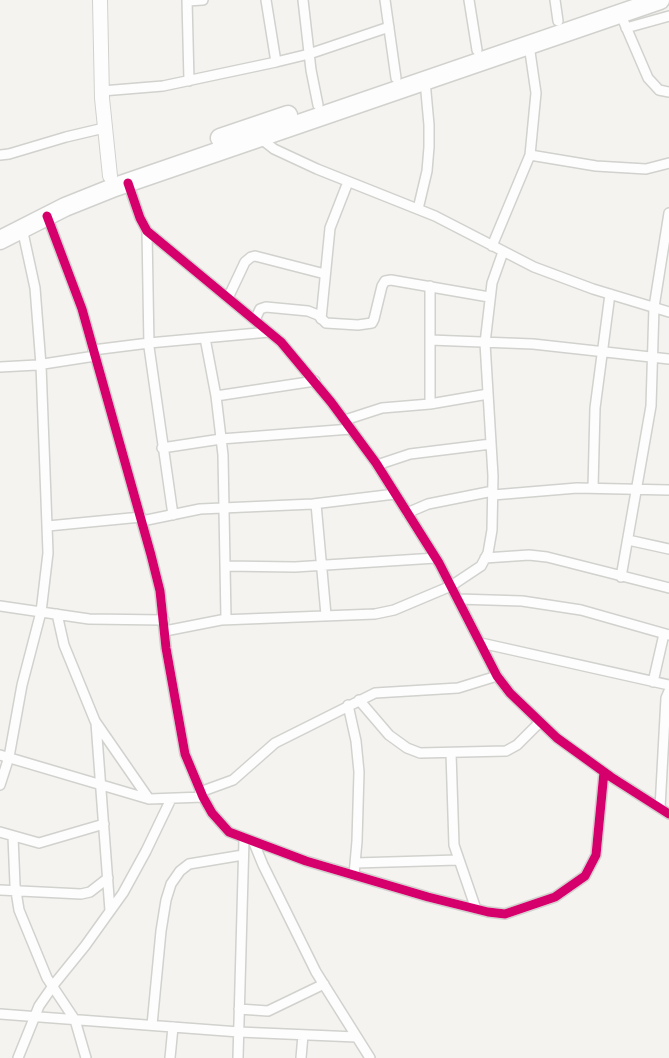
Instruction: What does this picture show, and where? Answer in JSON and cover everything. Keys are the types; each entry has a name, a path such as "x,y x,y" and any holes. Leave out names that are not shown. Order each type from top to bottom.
{"highway":[{"path":"0,240 47,216 128,183 660,0"},
{"path":"0,226 60,196 110,176 558,21 622,14"}],"main road":[{"path":"100,0 104,128 110,176"}],"street":[{"path":"189,81 187,0 203,0"},
{"path":"266,0 276,62"},
{"path":"303,0 318,105"},
{"path":"385,0 396,78"},
{"path":"469,0 477,50"},
{"path":"555,0 558,21"},
{"path":"669,16 622,14 648,78 659,90 669,92"},
{"path":"102,91 163,86 276,62 309,54 389,27"},
{"path":"492,246 530,155 536,93 529,45"},
{"path":"418,208 427,171 429,147 425,81"},
{"path":"0,155 104,128"},
{"path":"260,138 274,149 348,182 418,208 503,252 572,282 669,312"},
{"path":"530,155 596,166 646,169 669,163"},
{"path":"321,319 330,228 348,182"},
{"path":"128,183 147,231 281,342 345,420 377,465 436,558 497,676 510,693 556,738 669,814"},
{"path":"621,577 651,406 654,307 669,213"},
{"path":"47,216 82,309 142,519 160,591 166,648 185,754 201,795 212,813 229,832 254,843 354,875 476,909 505,914 555,897 585,876 596,855 604,772"},
{"path":"0,785 4,756 41,612 48,552 41,365 35,288 22,228"},
{"path":"147,231 149,343 173,514"},
{"path":"165,631 226,620 375,614 394,610 451,586 481,566 488,553 492,530 493,493 485,343 489,297 503,252"},
{"path":"228,298 245,262 255,256 325,274"},
{"path":"255,320 260,309 266,307 308,311 326,323 358,326 372,323 385,281 391,280 489,297"},
{"path":"430,286 430,404"},
{"path":"593,488 595,408 610,294"},
{"path":"0,367 41,365 149,343 269,332"},
{"path":"205,338 221,439 226,620"},
{"path":"430,340 533,344 669,359"},
{"path":"216,396 315,381"},
{"path":"345,420 382,408 430,404 488,394"},
{"path":"162,448 221,439 351,429"},
{"path":"377,465 410,454 491,444"},
{"path":"407,513 428,504 493,493 577,488 669,490"},
{"path":"48,526 142,519 200,509 316,504 395,494"},
{"path":"316,504 326,615"},
{"path":"628,540 669,549"},
{"path":"485,558 529,555 547,557 669,588"},
{"path":"225,566 295,567 436,558"},
{"path":"458,599 537,602 581,610 667,634 653,682"},
{"path":"0,606 89,619 164,620"},
{"path":"57,614 64,645 95,721 149,799"},
{"path":"481,643 669,686"},
{"path":"4,756 149,799 201,795 233,780 274,744 375,693 458,688 497,676"},
{"path":"660,808 666,698 669,691"},
{"path":"359,700 389,735 407,748 420,753 506,751 517,745 540,722"},
{"path":"348,705 356,741 359,772 354,875"},
{"path":"95,721 102,785 110,911"},
{"path":"451,753 454,845 476,909"},
{"path":"18,1058 34,1017 53,985 123,892 171,799"},
{"path":"0,832 39,843 104,824"},
{"path":"13,836 19,910 47,978 75,1020 86,1058"},
{"path":"238,1058 244,839"},
{"path":"254,843 324,984 370,1058"},
{"path":"152,1025 161,931 171,885 180,871 189,864 243,855"},
{"path":"355,863 458,860"},
{"path":"0,891 81,894 90,892 108,878"},
{"path":"239,1010 268,1011 324,984"},
{"path":"0,1014 239,1032 356,1036"},
{"path":"170,1058 173,1027"},
{"path":"301,1058 303,1035"}],"cycle path":[{"path":"128,183 147,231 281,342 331,402 376,463 439,563 497,676 510,693 557,738 611,777 669,814"},
{"path":"47,216 82,309 151,555 160,591 166,648 185,754 212,813 229,832 306,861 428,897 505,914 555,897 585,876 596,855 604,772"}]}
